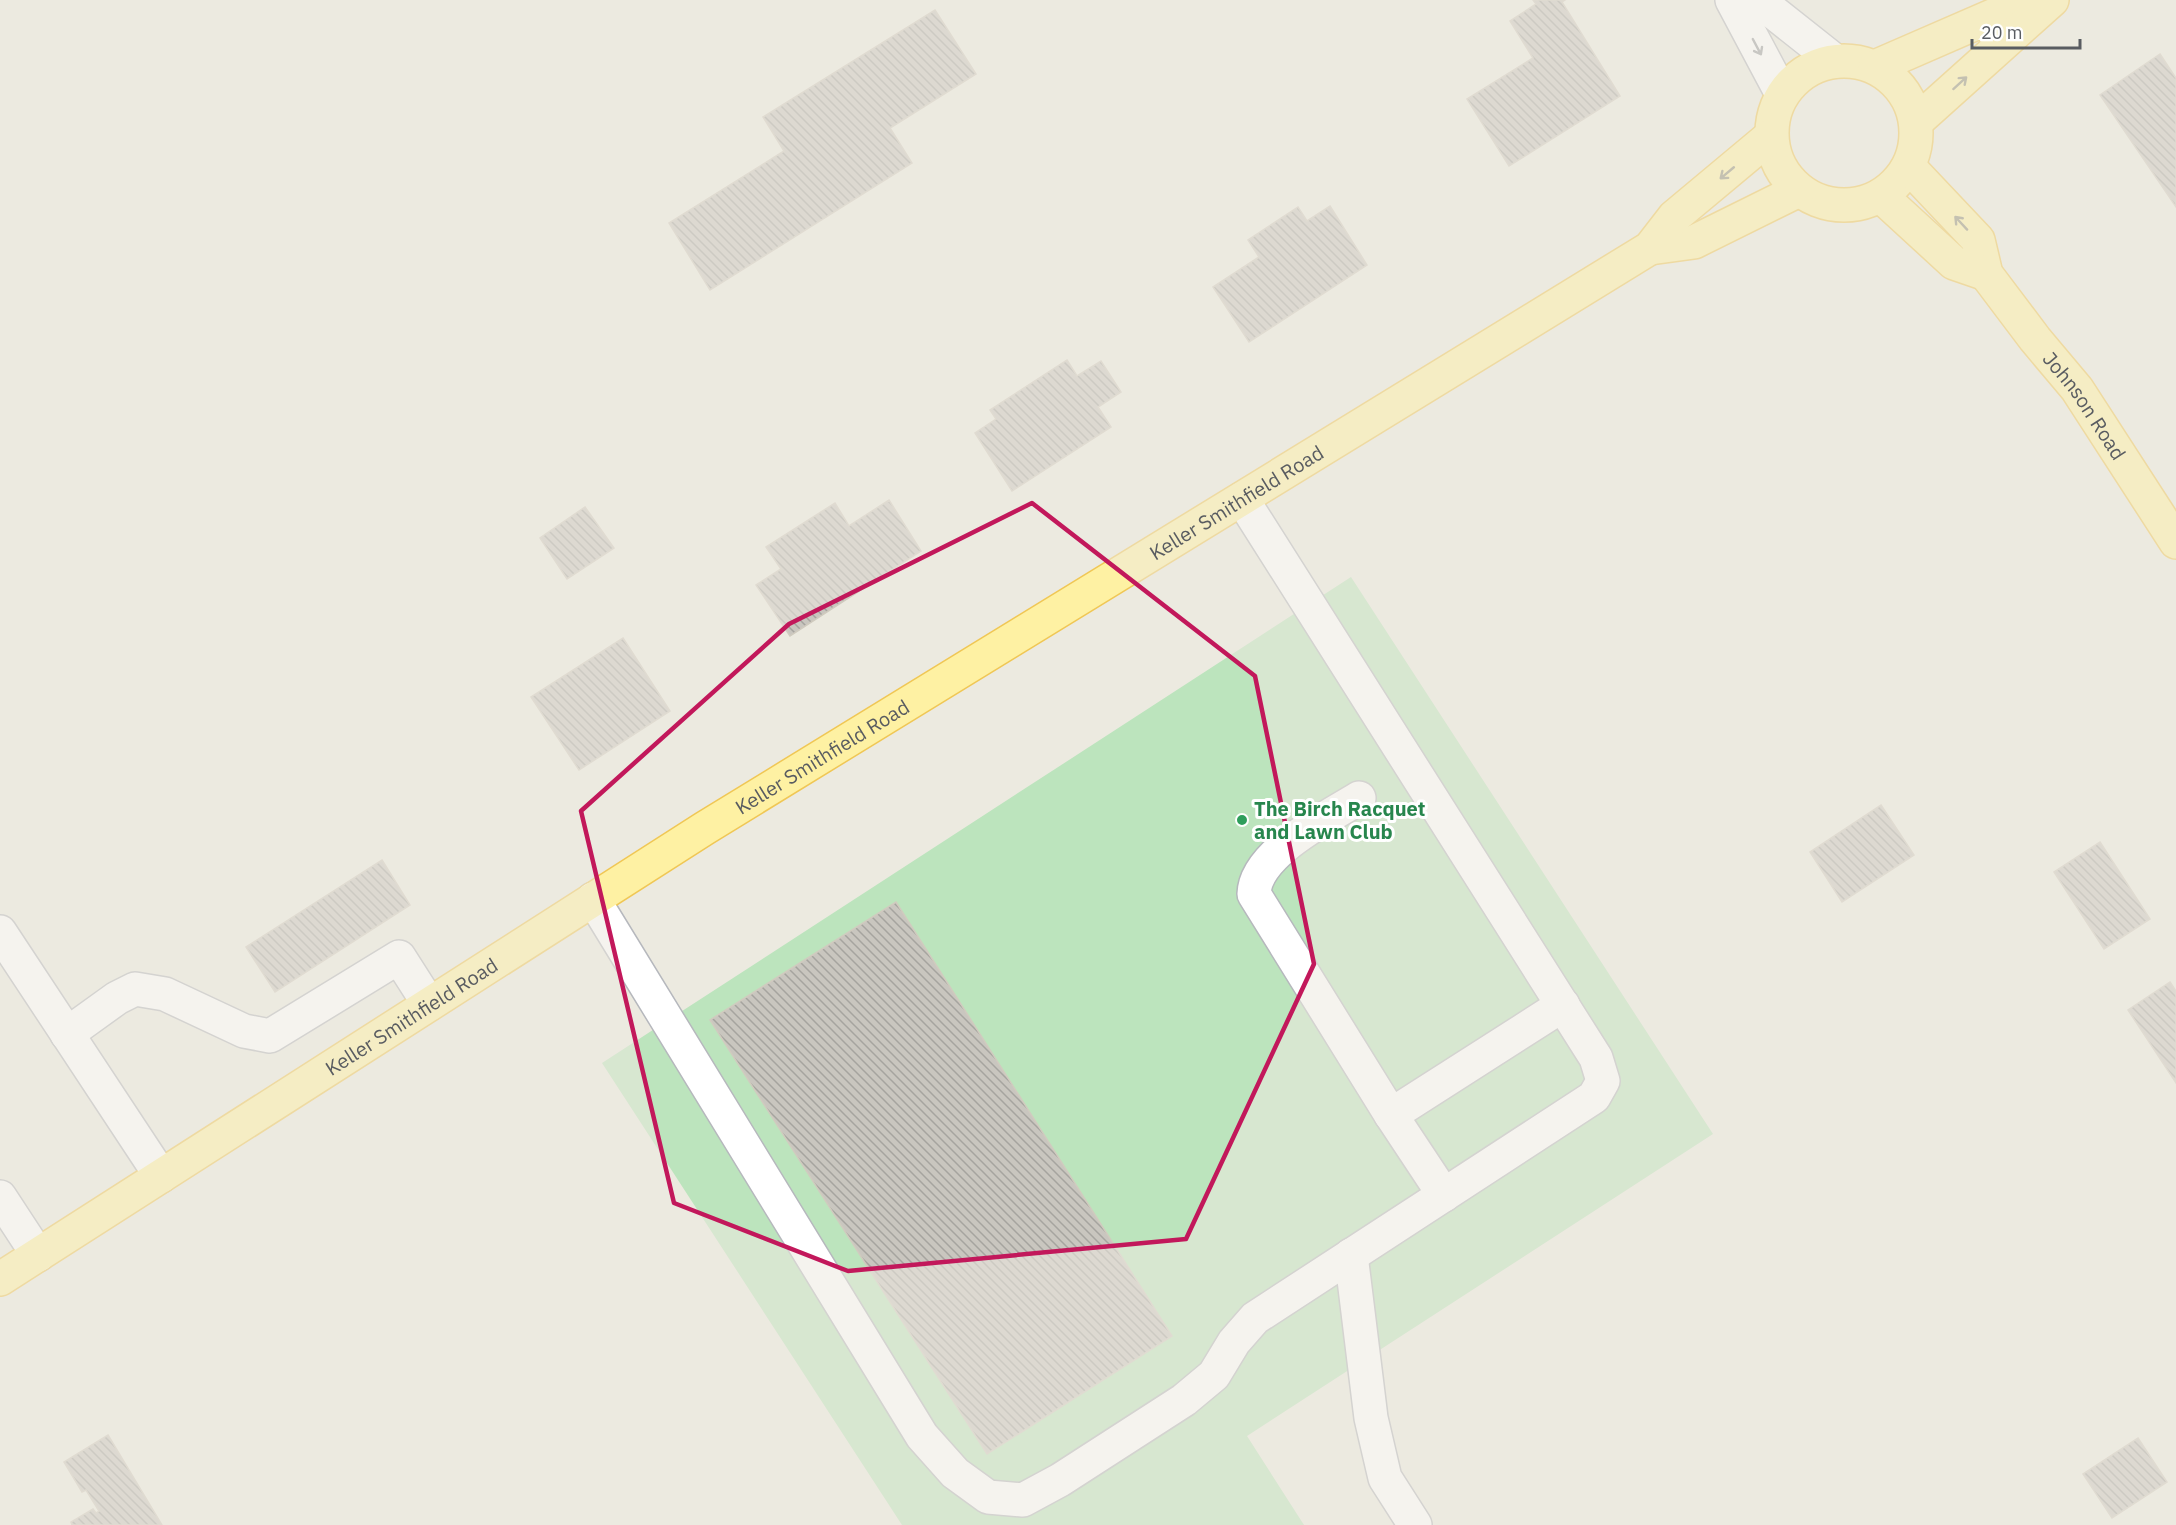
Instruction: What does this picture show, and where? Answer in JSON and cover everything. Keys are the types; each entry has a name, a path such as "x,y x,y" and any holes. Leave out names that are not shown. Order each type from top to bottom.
{"main road":[{"path":"1875,67 2029,0"},
{"path":"1916,122 2052,0"},
{"path":"1835,61 1855,61 1875,67 1894,80 1909,99 1916,122 1916,145 1909,167 1897,184 1881,196 1861,204 1839,206 1818,201 1799,190 1785,175 1775,156 1772,136 1774,114 1782,94 1796,78 1814,66 1835,61"},
{"path":"1650,248 1674,217 1772,136"},
{"name":"Johnson Road","path":"1909,167 1978,240 1986,274 2035,339 2077,389 2176,542"},
{"path":"1650,248 1694,242 1799,190"},
{"path":"1881,196 1954,263 1986,274"},
{"name":"Keller Smithfield Road","path":"0,1279 705,828 1650,248"}],"street":[{"path":"1732,0 1782,94"},
{"path":"1758,0 1835,61"},
{"path":"593,899 921,1436 955,1473 988,1497 1023,1500 1060,1480 1184,1400 1214,1375 1234,1342 1255,1318 1594,1098 1603,1081 1596,1058 1242,499"},
{"path":"1359,798 1286,845 1261,869 1254,884 1254,894 1391,1115 1444,1195"},
{"path":"0,932 161,1176"},
{"path":"67,1034 117,998 135,989 165,994 244,1031 270,1036 399,957 429,1004"},
{"path":"1391,1115 1563,1005"},
{"path":"0,1197 38,1255"},
{"path":"1351,1255 1371,1418 1384,1478 1415,1525"}],"highlighted area":[{"path":"1032,503 1255,676 1314,964 1186,1239 848,1271 674,1203 581,811 789,624"}],"green space":[{"name":"The Birch Racquet and Lawn Club","path":"1351,577 1713,1134 1247,1436 1304,1525 902,1525 602,1063"}],"building":[{"path":"1533,0 1565,0 1562,2 1620,96 1509,166 1467,99 1533,58 1510,21 1536,4"},
{"path":"935,10 976,74 890,128 912,163 710,290 669,223 784,151 763,117"},
{"path":"2160,54 2176,78 2176,207 2100,95"},
{"path":"1330,206 1367,265 1249,342 1213,287 1259,257 1248,240 1298,207 1307,221"},
{"path":"1067,360 1077,376 1101,361 1121,392 1098,407 1111,427 1012,491 975,433 996,419 990,410"},
{"path":"889,500 921,551 790,636 756,585 781,569 766,547 835,503 849,526"},
{"path":"585,507 614,548 567,579 540,538"},
{"path":"623,638 670,711 579,770 531,697"},
{"path":"1881,805 1914,855 1842,902 1810,852"},
{"path":"2100,842 2150,919 2104,949 2054,872"},
{"path":"382,860 410,905 275,992 246,947"},
{"path":"896,902 1172,1336 987,1454 710,1020"},
{"path":"2170,982 2176,991 2176,1083 2128,1010"},
{"path":"108,1435 162,1525 72,1525 71,1522 93,1509 96,1513 99,1511 86,1490 82,1492 64,1462"},
{"path":"2138,1438 2167,1482 2112,1518 2083,1474"}],"place":[{"name":"The Birch Racquet and Lawn Club","path":"1242,820"}]}
